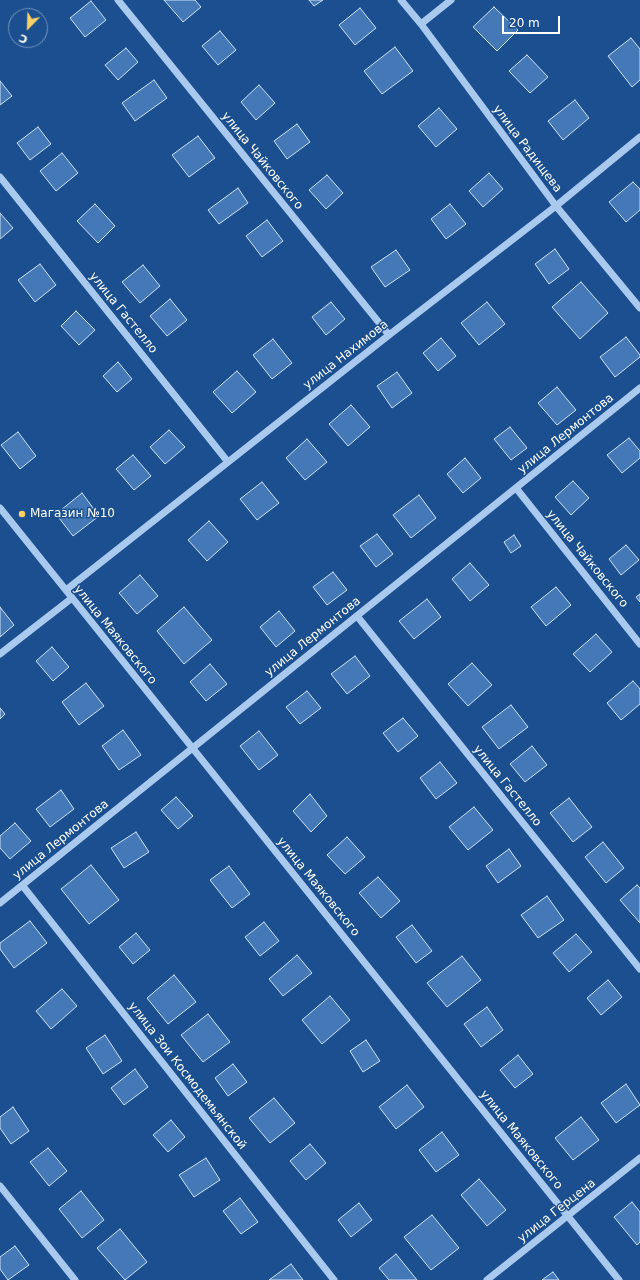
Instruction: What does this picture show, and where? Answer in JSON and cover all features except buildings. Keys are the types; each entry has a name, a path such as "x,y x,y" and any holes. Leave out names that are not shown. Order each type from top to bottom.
{"street":[{"name":"улица Чайковского","path":"118,0 389,335"},
{"name":"улица Радищева","path":"401,0 556,206 640,308"},
{"path":"420,24 451,0"},
{"name":"улица Нахимова","path":"66,590 389,335 556,206 640,137"},
{"name":"улица Гастелло","path":"0,177 228,462"},
{"name":"улица Лермонтова","path":"0,903 640,388"},
{"name":"улица Чайковского","path":"516,488 640,644"},
{"name":"улица Маяковского","path":"0,508 619,1280"},
{"path":"0,654 72,598"},
{"name":"улица Гастелло","path":"357,616 640,969"},
{"name":"улица Зои Космодемьянской","path":"22,886 334,1280"},
{"name":"улица Герцена","path":"487,1280 640,1158"},
{"path":"0,1186 75,1280"}],"place":[{"name":"Магазин №10","path":"22,514"}]}
